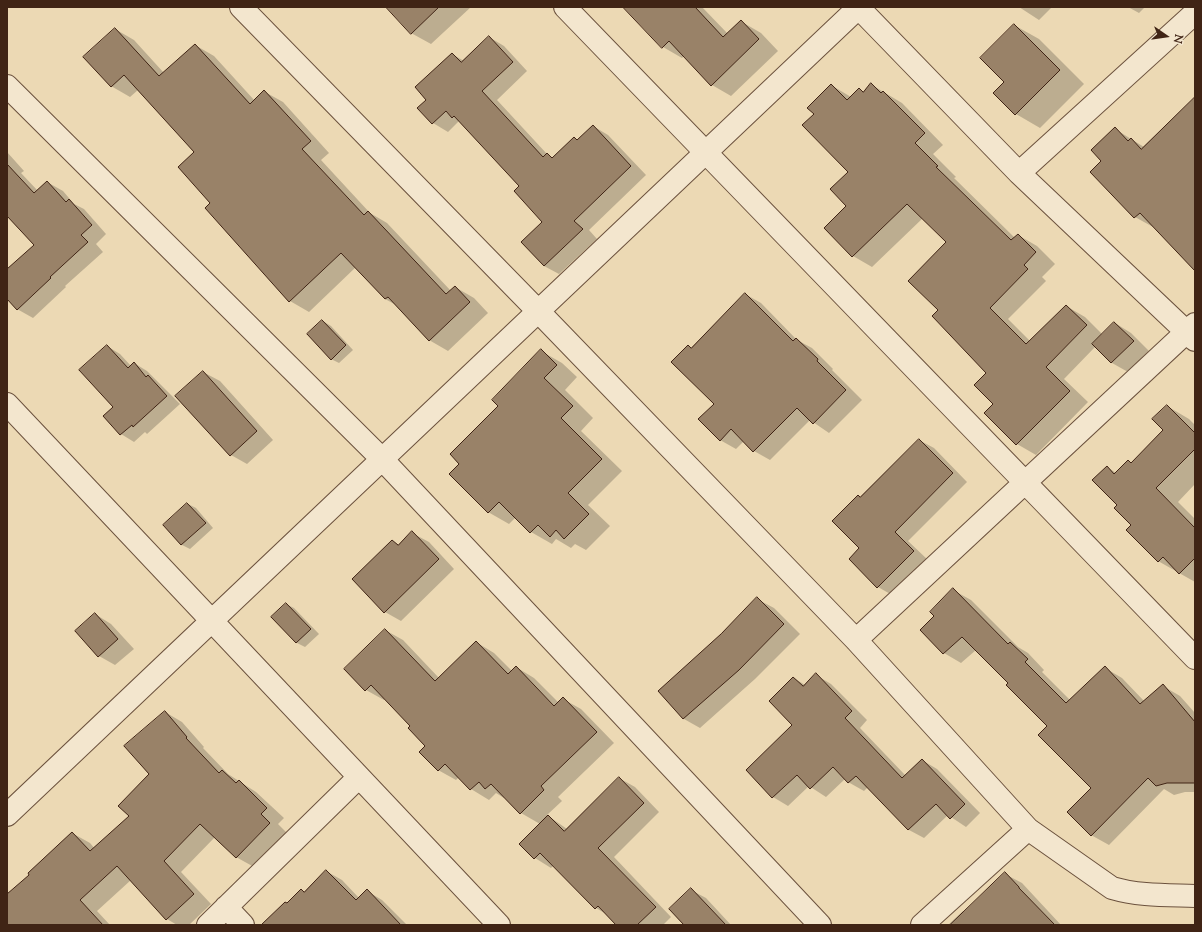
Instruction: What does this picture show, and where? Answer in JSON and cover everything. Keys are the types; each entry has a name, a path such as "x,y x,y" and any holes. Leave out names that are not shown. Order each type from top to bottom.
{"street":[{"path":"241,7 856,640 1028,829 1112,888 1126,893 1195,896"},
{"path":"565,7 1195,658"},
{"path":"7,815 859,7 1019,173 1192,332 1024,483 856,640"},
{"path":"1019,173 1195,12"},
{"path":"7,86 382,458 820,925"},
{"path":"7,404 500,925"},
{"path":"208,925 359,777"},
{"path":"922,925 1028,829"},
{"path":"226,907 243,925"}],"building":[{"path":"386,7 439,7 411,34"},
{"path":"623,7 695,7 723,37 741,20 759,39 711,86 669,41 662,48"},
{"path":"1014,24 1060,70 1015,115 993,93 1004,82 980,58"},
{"path":"115,28 159,76 195,44 250,104 264,90 311,141 302,149 364,215 368,211 446,294 455,286 470,302 429,341 388,297 385,299 341,253 289,302 205,208 210,203 178,167 194,152 124,75 111,87 83,57"},
{"path":"489,36 513,62 482,91 543,157 547,153 552,158 574,137 577,140 593,125 631,166 574,221 583,229 544,266 521,242 542,222 514,191 519,186 454,116 452,118 446,111 432,124 417,108 426,100 415,87 452,53 461,62"},
{"path":"871,83 881,93 883,91 925,133 915,143 938,166 936,167 1011,240 1018,234 1036,252 1024,265 1028,269 990,308 1026,344 1066,305 1087,325 1046,367 1070,391 1016,445 984,413 993,404 974,385 986,373 932,316 938,310 908,281 946,242 907,204 852,257 824,228 846,206 830,189 848,172 802,125 814,114 807,108 831,84 847,100 859,88 863,92"},
{"path":"1195,97 1195,271 1140,213 1134,218 1090,172 1101,161 1091,150 1115,127 1128,141 1131,138 1141,149"},
{"path":"7,164 34,193 47,181 66,202 69,199 92,225 81,235 88,242 17,310 7,299 7,269 34,245 7,216"},
{"path":"745,293 793,341 796,338 818,359 817,361 846,390 813,424 797,408 753,452 731,429 720,441 698,419 714,404 671,362 688,345 691,348"},
{"path":"322,320 346,345 331,360 307,334"},
{"path":"1114,322 1134,341 1111,363 1092,344"},
{"path":"107,345 128,368 134,362 146,377 148,375 167,396 133,427 132,425 120,435 103,416 113,407 79,370"},
{"path":"541,349 557,365 544,378 573,406 561,418 602,459 568,493 589,514 564,539 556,530 550,537 538,525 530,533 499,502 488,513 449,474 459,464 450,454 498,406 492,400"},
{"path":"203,371 257,431 230,456 175,396"},
{"path":"1167,405 1195,433 1195,449 1156,488 1195,528 1195,558 1179,574 1163,557 1158,562 1126,530 1131,525 1114,508 1117,505 1092,480 1107,466 1114,474 1128,460 1131,463 1163,430 1152,419"},
{"path":"919,439 953,473 895,532 914,551 877,588 849,559 859,548 832,521 858,495 860,497"},
{"path":"187,503 206,523 181,545 163,525"},
{"path":"412,531 439,559 384,613 352,579 392,540 398,545"},
{"path":"953,588 1008,644 1010,642 1028,659 1025,662 1066,703 1105,666 1140,704 1163,684 1195,722 1195,783 1167,783 1156,786 1148,778 1091,836 1067,812 1091,788 1038,735 1047,726 1006,685 1008,683 962,637 943,654 920,630 934,616 930,612"},
{"path":"757,597 784,624 739,670 683,719 658,691 721,634"},
{"path":"286,603 311,629 296,643 271,617"},
{"path":"95,613 118,639 98,657 75,631"},
{"path":"385,629 435,681 476,641 508,674 516,666 554,706 563,697 597,732 541,786 544,790 520,814 491,784 485,789 479,782 470,790 445,764 438,771 419,752 425,746 408,728 410,726 371,685 365,691 344,669"},
{"path":"816,673 852,711 845,718 902,778 922,759 965,804 950,819 936,804 908,830 856,776 848,783 833,767 810,789 797,775 772,798 746,770 792,725 769,701 793,677 803,686"},
{"path":"165,711 187,737 186,738 219,773 222,770 236,783 239,780 267,808 261,814 270,823 236,858 200,824 164,861 194,894 166,920 117,866 80,900 103,925 7,925 7,894 29,875 28,873 72,832 90,851 129,816 118,806 149,774 124,746"},
{"path":"619,777 644,803 598,848 656,907 637,925 616,925 598,906 595,909 540,853 534,859 519,844 548,815 564,831"},
{"path":"326,870 356,900 367,889 401,925 261,925 301,889 304,892"},
{"path":"1005,872 1055,925 950,925"},
{"path":"691,888 726,925 684,925 669,909"}]}
